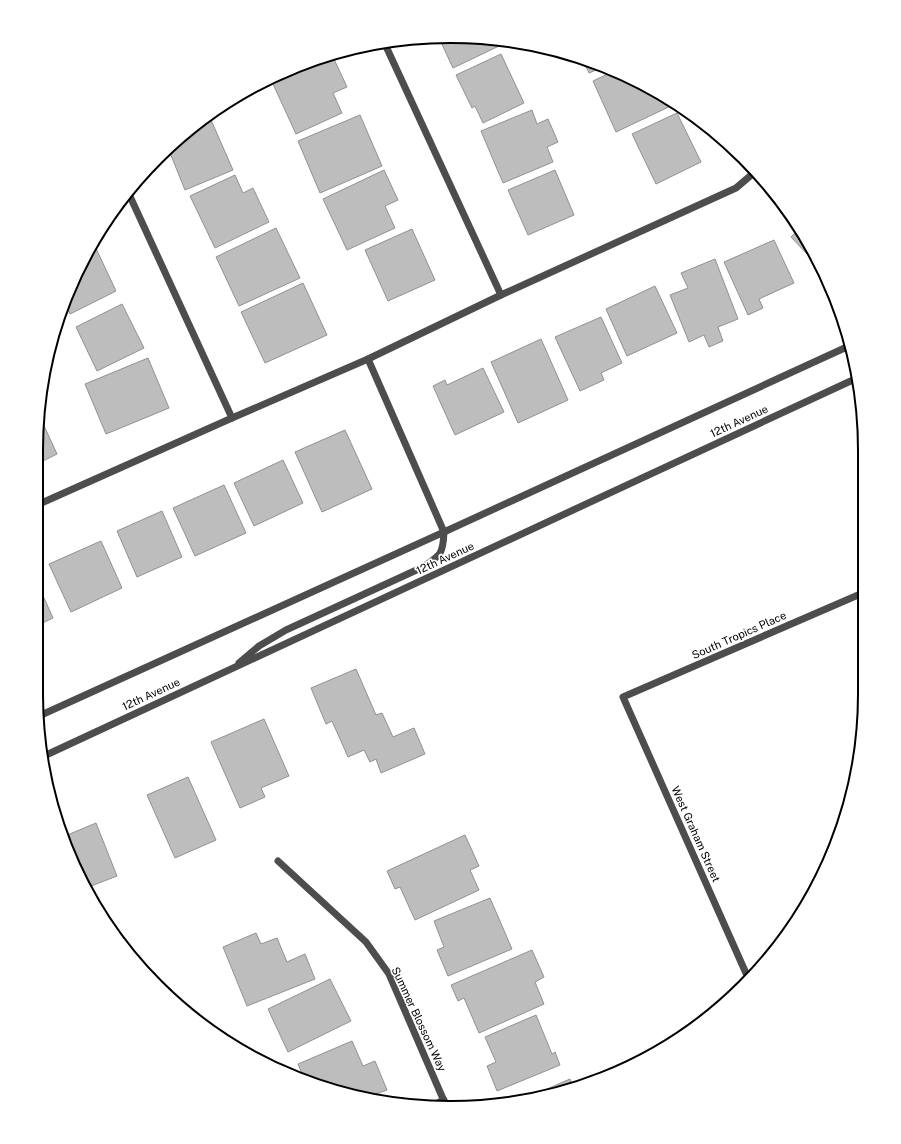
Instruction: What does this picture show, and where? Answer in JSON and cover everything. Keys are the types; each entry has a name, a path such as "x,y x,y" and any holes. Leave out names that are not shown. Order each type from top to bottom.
{"street":[{"path":"387,48 501,295"},
{"path":"43,502 368,359 501,295 736,188 751,175"},
{"path":"131,198 232,418"},
{"name":"12th Avenue","path":"44,714 845,348"},
{"path":"231,669 259,646 286,630 423,567 437,558 444,546 444,532 368,359"},
{"name":"12th Avenue","path":"47,754 852,380"},
{"name":"South Tropics Place","path":"623,697 858,595"},
{"name":"West Graham Street","path":"623,697 746,974"},
{"name":"Summer Blossom Way","path":"278,861 366,942 389,974 444,1100"}],"building":[{"path":"441,43 499,46 453,68"},
{"path":"501,54 524,103 483,123 475,106 472,108 456,75"},
{"path":"335,60 347,87 333,93 342,113 296,134 273,84 296,74"},
{"path":"586,67 595,70 589,73"},
{"path":"607,74 631,85 669,107 616,132 593,81"},
{"path":"532,110 537,124 548,119 558,142 547,147 553,162 503,183 481,131"},
{"path":"677,113 701,162 656,184 632,134"},
{"path":"360,115 382,166 320,193 298,141"},
{"path":"211,121 233,170 185,190 171,154"},
{"path":"384,170 398,200 385,206 395,228 347,250 323,199"},
{"path":"555,170 574,215 528,235 508,190"},
{"path":"235,175 243,193 253,188 269,222 215,248 190,196"},
{"path":"276,228 300,278 239,306 216,257"},
{"path":"412,229 435,280 388,301 365,250"},
{"path":"795,233 807,254 791,237"},
{"path":"774,240 794,283 759,299 763,308 748,315 724,262"},
{"path":"97,250 116,291 70,314 68,310 74,295 85,270"},
{"path":"715,259 738,319 718,327 723,341 709,347 704,335 689,342 670,295 688,288 681,273"},
{"path":"303,283 327,335 265,363 241,312"},
{"path":"655,286 677,333 627,356 606,309"},
{"path":"122,304 144,348 97,371 76,327"},
{"path":"601,317 622,363 601,373 604,380 580,391 555,337"},
{"path":"541,339 568,400 518,423 491,362"},
{"path":"148,358 169,408 106,434 85,384"},
{"path":"483,368 504,412 455,435 433,386 445,380 447,385"},
{"path":"44,426 57,454 43,461"},
{"path":"345,430 372,489 322,512 295,452"},
{"path":"283,460 303,503 254,526 234,483"},
{"path":"224,485 246,533 195,556 173,508"},
{"path":"162,511 182,557 137,577 117,531"},
{"path":"101,541 122,588 71,612 49,564"},
{"path":"43,596 53,618 43,623"},
{"path":"356,669 376,715 382,713 393,737 414,728 425,754 381,773 376,759 370,762 364,750 348,757 332,721 326,724 311,688"},
{"path":"264,719 289,776 261,788 265,797 240,808 211,742"},
{"path":"188,777 216,840 175,858 147,795"},
{"path":"96,823 117,876 92,886 85,874 69,834"},
{"path":"465,835 479,866 470,870 479,890 415,920 400,887 395,889 387,871"},
{"path":"490,898 512,949 448,976 437,950 444,947 434,921"},
{"path":"256,933 261,944 277,938 287,962 305,954 315,979 247,1006 223,947"},
{"path":"532,950 544,977 535,982 544,1004 479,1033 464,998 458,1001 451,985"},
{"path":"330,979 351,1021 288,1052 268,1009"},
{"path":"536,1015 552,1054 555,1052 560,1065 497,1091 487,1066 496,1062 485,1037"},
{"path":"352,1041 363,1066 375,1061 387,1090 376,1094 345,1087 302,1072 298,1064"},
{"path":"570,1079 571,1082 556,1087 546,1089"}]}
